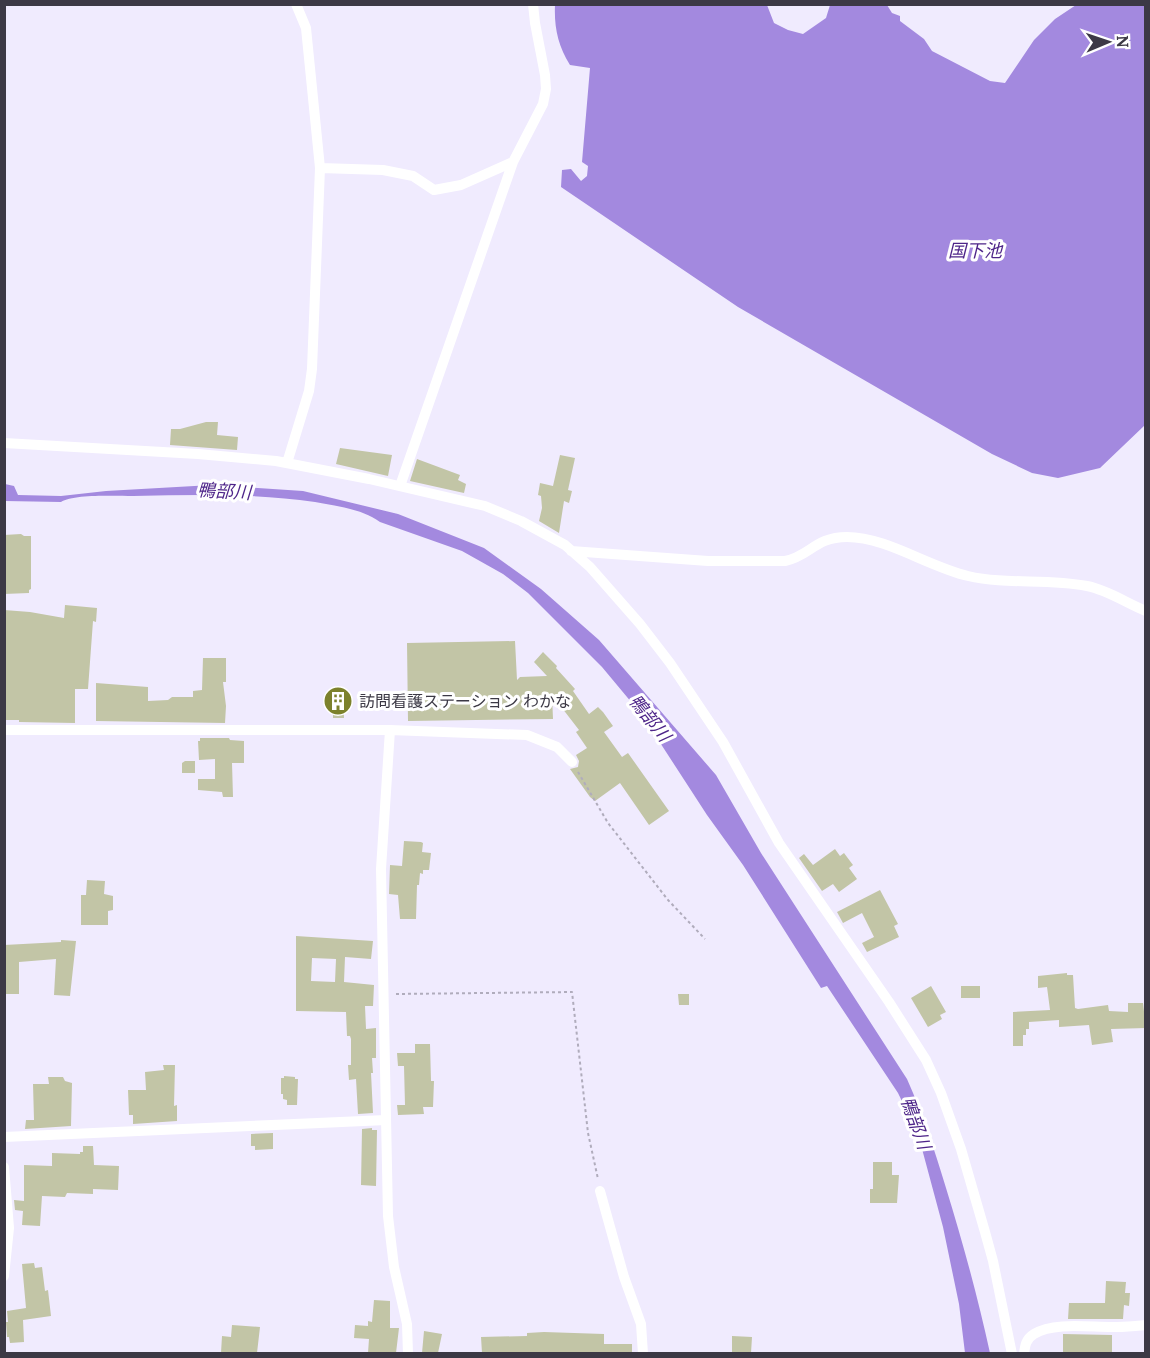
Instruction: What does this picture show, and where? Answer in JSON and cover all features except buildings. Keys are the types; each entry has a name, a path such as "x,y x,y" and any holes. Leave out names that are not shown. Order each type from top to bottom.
{"street":[{"path":"286,463 309,391 312,369 320,168 306,28 296,4"},
{"path":"400,486 513,162 543,104 546,88 533,4"},
{"path":"320,168 383,170 412,176 434,190 461,184 513,162"},
{"path":"4,443 198,454 286,463 400,486 485,506 521,521 565,545 590,567 640,624 670,663 723,742 779,843 889,1002 926,1060 961,1149 993,1261 1011,1353"},
{"path":"571,551 708,561 785,561 795,559 823,540 834,537 862,537 941,568 970,576 1012,582 1066,583 1089,587 1122,598 1146,611"},
{"path":"4,730 390,730 527,735 557,747 572,762"},
{"path":"390,730 381,869 388,1216 394,1267 407,1324 408,1353"},
{"path":"4,1137 386,1120"},
{"path":"4,1167 9,1228 4,1276"},
{"path":"600,1191 624,1277 641,1324 643,1353"},
{"path":"1024,1353 1025,1343 1032,1335 1042,1330 1057,1327 1146,1325"}],"path":[{"path":"572,762 608,823 668,900 705,939"},
{"path":"384,994 572,992 588,1133 600,1191"}],"water":[{"name":"国下池","path":"555,5 767,5 774,23 803,34 826,18 830,5 887,5 892,13 900,16 900,21 924,39 932,51 990,81 1005,83 1034,40 1055,19 1076,5 1145,5 1145,425 1100,468 1058,478 1032,473 992,454 738,307 561,187 562,170 571,169 581,181 587,176 588,166 582,162 590,68 570,65 562,51 555,21"},
{"name":"鴨部川","path":"5,484 14,486 18,495 61,496 212,485 303,491 398,514 484,548 541,589 599,640 716,775 761,853 907,1079 938,1160 990,1353 965,1353 959,1304 943,1227 918,1134 898,1093 827,986 821,988 743,865 637,709 602,667 528,593 503,574 462,551 380,522 357,511 340,507 292,499 224,495 95,496 67,499 61,502 5,501"}],"place":[{"name":"訪問看護ステーション わかな","path":"338,701"}]}
